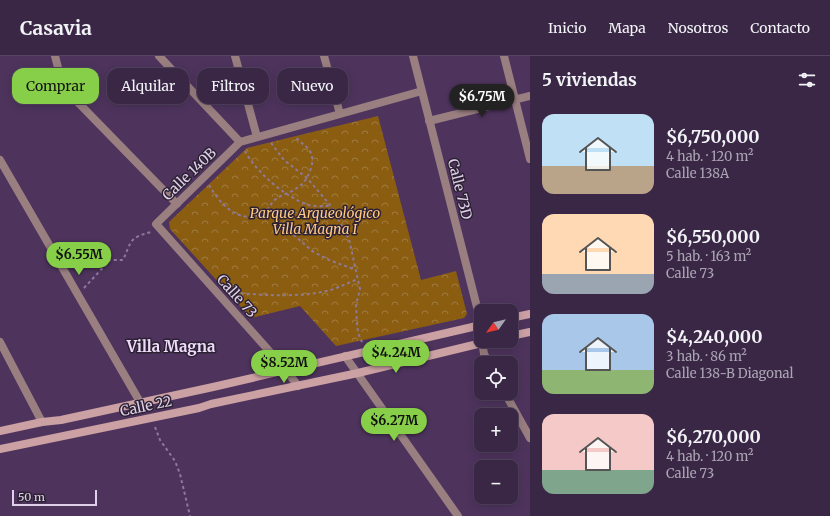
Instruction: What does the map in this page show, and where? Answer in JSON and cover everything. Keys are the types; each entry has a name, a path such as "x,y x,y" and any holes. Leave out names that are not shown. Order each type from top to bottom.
{"street":[{"path":"55,56 63,87 177,204"},
{"path":"159,56 242,145 258,137 422,91"},
{"path":"235,56 258,137"},
{"path":"324,56 340,114"},
{"name":"Calle 73D","path":"413,56 476,304"},
{"path":"504,56 530,159"},
{"path":"429,121 530,96"},
{"name":"Calle 140B","path":"158,226 177,204 242,145"},
{"path":"0,160 140,402"},
{"name":"Calle 73","path":"158,226 286,370 298,386"},
{"path":"518,317 530,314"},
{"name":"Calle 22","path":"0,431 42,422 61,420 474,327"},
{"path":"518,335 530,332"},
{"path":"0,342 42,422"},
{"name":"Calle 22","path":"0,449 358,373 474,345"},
{"path":"345,356 458,516"},
{"path":"509,400 530,438"}],"path":[{"path":"207,182 219,200 233,213 242,217 255,216 267,211 270,204 278,197 287,194 302,185 307,178 312,164 312,156 309,149 299,142 294,134"},
{"path":"269,140 284,160 307,178 331,206 349,239 360,289 356,305 358,333 362,342"},
{"path":"242,145 250,160 287,194 307,205 331,206"},
{"path":"267,211 312,251 329,260 356,270"},
{"path":"77,294 110,260 123,260 131,241 136,236 158,226"},
{"path":"223,291 299,294 325,291 358,279"},
{"path":"154,424 160,440 175,461 180,474 190,516"}],"green space":[{"name":"Parque Arqueológico Villa Magna I","path":"378,116 421,280 456,271 467,314 464,318 336,346 300,306 251,318 170,229 169,222 247,148"}],"district":[{"name":"Villa Magna","path":"171,347"}]}
